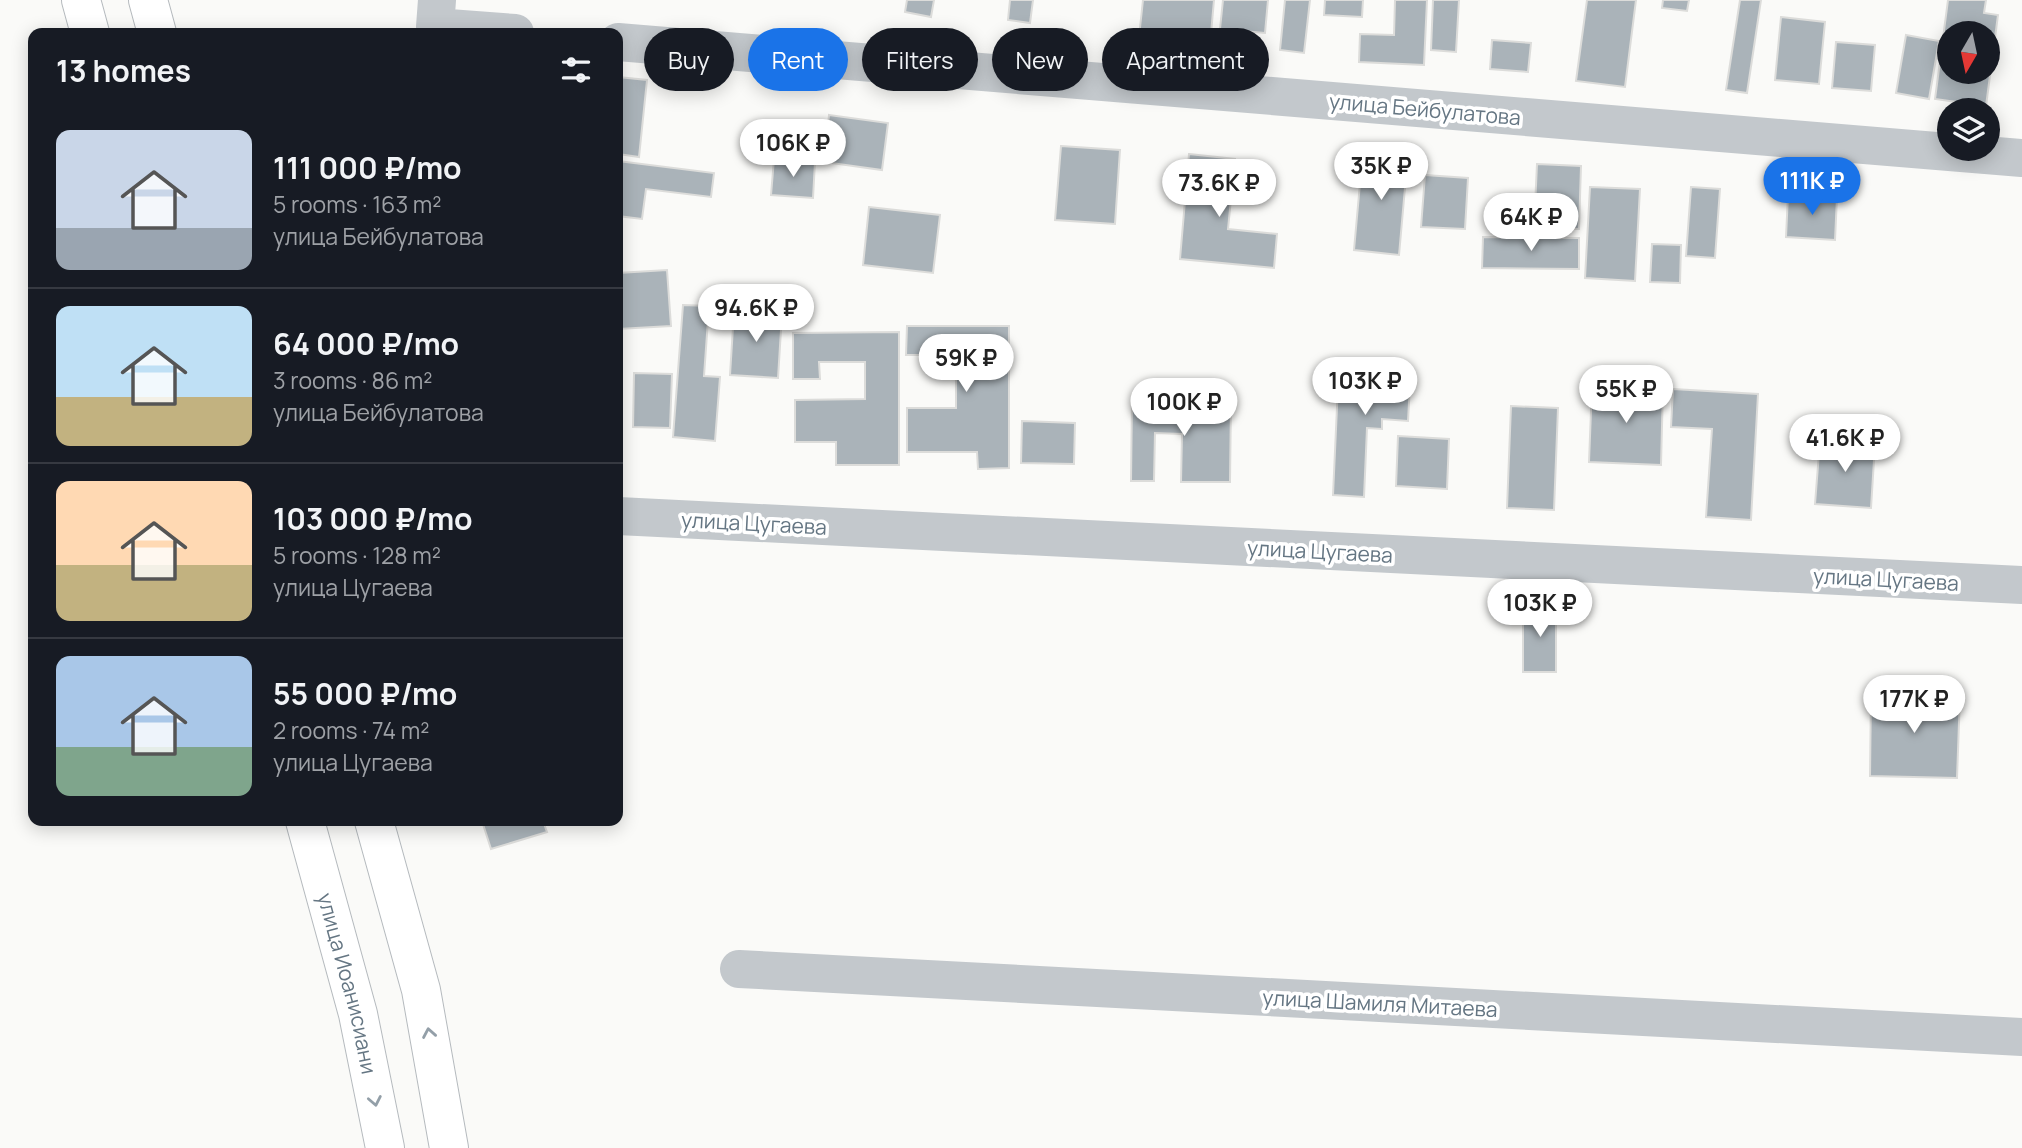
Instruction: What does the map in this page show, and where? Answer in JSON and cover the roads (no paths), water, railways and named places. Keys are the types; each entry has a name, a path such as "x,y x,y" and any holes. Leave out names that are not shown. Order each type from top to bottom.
{"main road":[{"path":"81,0 89,28"},
{"path":"148,0 156,28"},
{"name":"улица Иоанисиани","path":"306,826 358,1014 385,1148"},
{"path":"375,826 421,990 449,1148"}],"street":[{"path":"436,13 495,28"},
{"name":"улица Бейбулатова","path":"623,42 2022,158"},
{"name":"улица Цугаева","path":"623,516 2022,585"},
{"name":"улица Шамиля Митаева","path":"738,969 2022,1037"}]}
